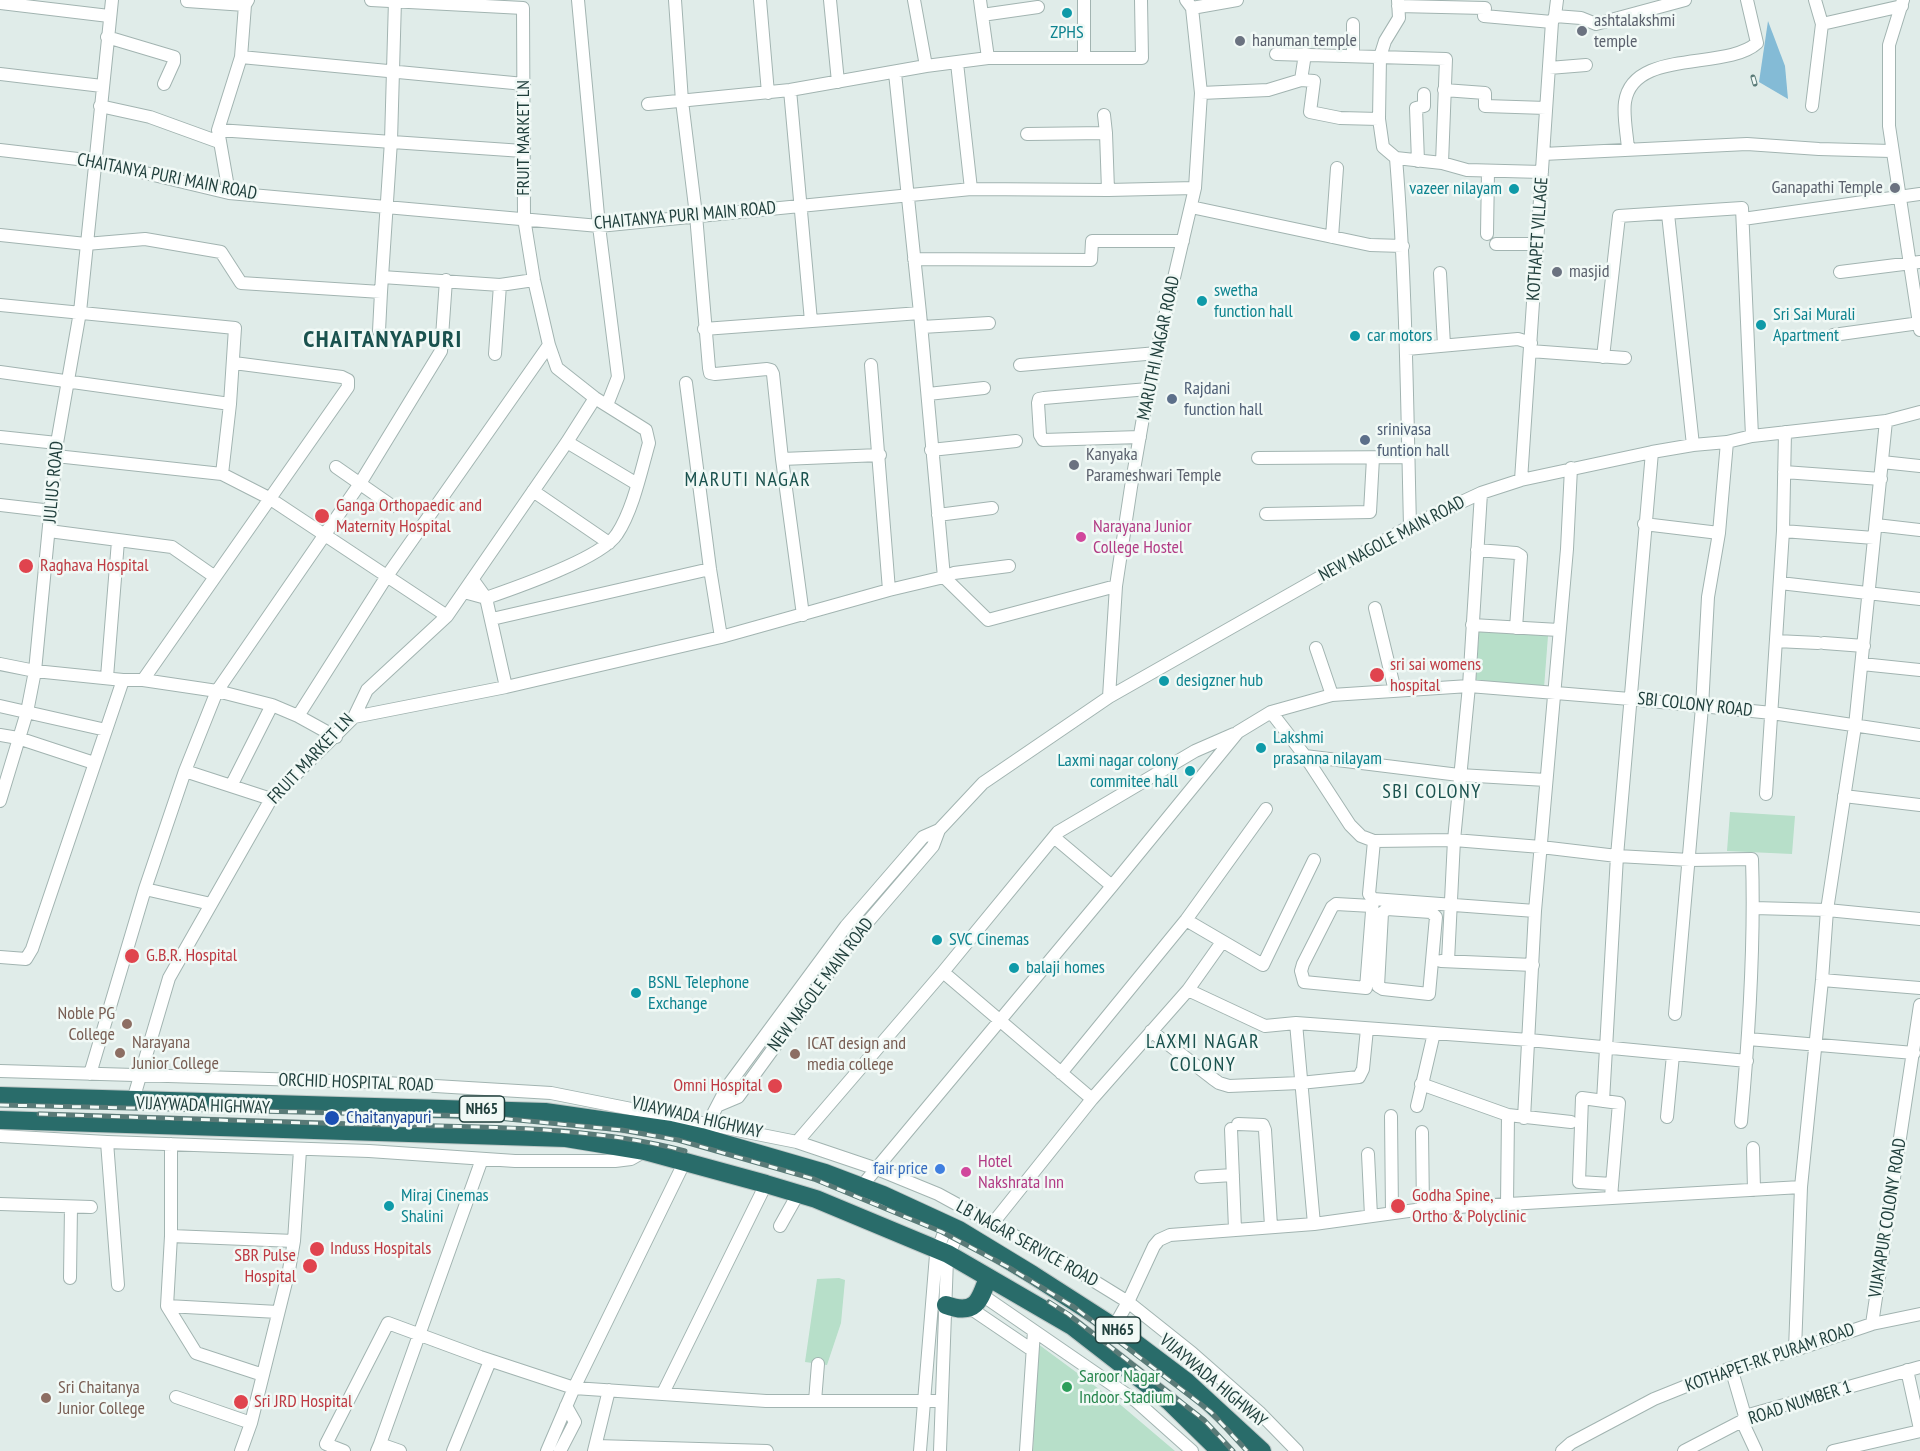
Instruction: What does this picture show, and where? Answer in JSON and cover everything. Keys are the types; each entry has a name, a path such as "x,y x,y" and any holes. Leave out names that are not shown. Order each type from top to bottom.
{"highway":[{"name":"VIJAYWADA HIGHWAY","path":"0,1096 545,1112 670,1130 705,1131 825,1173 953,1227 1114,1327 1187,1382 1262,1451"},
{"name":"VIJAYWADA HIGHWAY","path":"0,1120 566,1138 645,1151 685,1161 816,1199 943,1252 1072,1326 1170,1402 1220,1451"},
{"path":"946,1305 955,1309 976,1302 988,1277"},
{"path":"1170,1402 1187,1382"}],"street":[{"name":"JULIUS ROAD","path":"0,801 27,712 35,671 57,443 80,312 112,0"},
{"name":"FRUIT MARKET LN","path":"371,0 464,2 523,8 524,219 534,280 549,345 557,368 595,398 646,430 649,443 625,519 616,536 609,543 532,582 486,598"},
{"path":"579,0 599,226 618,377 607,405"},
{"path":"675,0 682,101 696,215 704,329 710,373 771,370 803,615"},
{"path":"760,0 768,93"},
{"path":"830,0 838,82"},
{"path":"914,0 926,66"},
{"path":"980,0 988,58"},
{"path":"1084,0 1084,57"},
{"path":"648,104 768,93 926,66 988,58 1142,58 1141,0"},
{"path":"1189,4 1237,0"},
{"name":"KOTHAPET VILLAGE","path":"1521,480 1549,68 1557,0"},
{"path":"1542,172 1467,170 1442,163 1396,158 1383,147 1379,119 1380,57 1385,41 1398,18 1398,3 1485,8 1484,16 1581,18 1596,24 1685,0"},
{"path":"1628,149 1625,103 1630,85 1639,77 1656,70 1681,63 1724,57 1750,49 1757,43 1747,0"},
{"path":"1812,106 1822,24 1815,0"},
{"path":"187,1 246,2 241,57 219,136 229,193"},
{"path":"379,331 391,141 395,1"},
{"path":"0,3 109,16"},
{"path":"1822,24 1902,3"},
{"path":"1833,335 1920,325 1915,263 1899,198 1889,126 1889,45 1902,3"},
{"name":"MARUTHI NAGAR ROAD","path":"1108,698 1116,586 1148,389 1195,188 1201,93 1189,4"},
{"path":"982,15 1038,7"},
{"path":"1353,24 1353,56"},
{"path":"107,37 174,57 164,84"},
{"path":"1276,54 1446,59 1442,163"},
{"path":"1301,80 1305,54"},
{"path":"241,57 524,84"},
{"path":"957,63 971,189"},
{"path":"1549,68 1586,65"},
{"path":"895,73 922,327 944,578 988,620 1116,586"},
{"path":"0,74 102,86"},
{"path":"1201,93 1268,90 1301,80 1314,81 1310,112 1340,118 1379,119"},
{"path":"790,90 811,321"},
{"path":"1444,90 1485,93 1485,106 1546,108"},
{"path":"1418,161 1416,108 1424,106 1424,94"},
{"path":"100,106 219,136 391,141 523,151"},
{"path":"1104,115 1107,133 1108,190"},
{"path":"1027,134 1107,133"},
{"path":"1543,154 1747,144 1819,150 1891,151"},
{"name":"CHAITANYA PURI MAIN ROAD","path":"0,150 95,161 229,193 599,226 971,189 1195,188"},
{"path":"1396,158 1403,246 1407,349 1410,526"},
{"path":"1332,237 1337,168"},
{"path":"1487,234 1488,171"},
{"path":"1743,219 1920,194"},
{"path":"1191,207 1370,245 1403,246"},
{"path":"1604,357 1619,216 1742,208 1752,436"},
{"path":"1668,214 1693,445"},
{"path":"0,235 86,244 145,239 221,252 241,283 381,292"},
{"path":"914,259 1091,260 1092,241 1183,241"},
{"path":"1496,244 1537,244"},
{"path":"1839,272 1915,263"},
{"path":"1440,273 1444,345"},
{"path":"382,277 500,285 534,280"},
{"path":"90,1074 145,889 185,771 217,691 359,485 441,351 446,280"},
{"path":"495,354 500,285"},
{"path":"0,305 235,328 231,404 222,474"},
{"path":"704,329 920,313"},
{"path":"922,327 989,323"},
{"path":"1407,349 1518,339 1530,347 1625,358"},
{"path":"298,716 387,576 549,345"},
{"path":"1020,364 1157,353"},
{"path":"143,680 348,387 348,380 342,377 234,363"},
{"path":"871,365 889,590"},
{"path":"0,372 231,404"},
{"path":"686,383 721,637"},
{"path":"928,394 984,388"},
{"path":"1140,437 1043,440 1040,435 1038,404 1039,399 1044,398 1148,389"},
{"name":"FRUIT MARKET LN","path":"132,1101 169,978 271,799 354,717 366,690 447,616 595,398"},
{"name":"NEW NAGOLE MAIN ROAD","path":"705,1131 727,1087 846,926 923,837 939,830 983,783 1108,698 1410,526 1481,493 1521,480 1571,468 1652,452 1726,442 1752,436 1886,421 1920,412"},
{"path":"1795,1350 1801,1187 1827,910 1855,726 1886,421"},
{"path":"1766,794 1783,531 1785,432"},
{"path":"0,437 57,443"},
{"path":"931,450 1016,441"},
{"path":"567,442 637,483"},
{"path":"1675,1014 1690,860 1708,597 1719,533 1726,442"},
{"path":"1603,1101 1617,856 1652,452"},
{"path":"782,459 880,455"},
{"path":"56,456 222,474 269,498 447,616"},
{"path":"1258,458 1408,457"},
{"path":"1266,514 1370,512 1373,458"},
{"path":"1882,462 1920,466"},
{"path":"336,467 392,506"},
{"path":"1507,1204 1507,1140 1517,1117 1530,1040 1535,911 1567,549 1571,468"},
{"path":"1784,472 1881,479"},
{"path":"533,491 609,543"},
{"path":"1448,961 1454,840 1469,686 1481,493"},
{"path":"0,506 52,511"},
{"path":"938,515 992,508"},
{"path":"1644,524 1719,533"},
{"path":"1876,525 1920,530"},
{"path":"49,531 172,547 215,577"},
{"path":"1783,531 1874,538"},
{"path":"107,677 118,541"},
{"path":"1477,550 1516,553 1521,556 1516,628"},
{"path":"354,717 506,687 721,637 889,590 944,578 954,573 1010,567"},
{"path":"492,619 710,569"},
{"path":"473,580 486,598 506,687"},
{"path":"1780,583 1920,599"},
{"path":"465,592 486,598"},
{"path":"1375,608 1395,691"},
{"path":"1472,625 1559,630"},
{"path":"1776,641 1864,646"},
{"path":"1316,648 1332,695"},
{"path":"0,664 35,671 143,680 217,691 272,705 336,737"},
{"path":"1862,664 1920,670"},
{"path":"0,957 17,964 26,959 32,950 123,680"},
{"name":"SBI COLONY ROAD","path":"1238,732 1271,712 1332,695 1469,686 1772,713 1920,735"},
{"path":"231,786 272,705"},
{"path":"0,706 106,730"},
{"path":"1271,712 1305,756 1350,825 1361,836 1374,841 1454,840 1617,856 1690,860 1752,859 1754,908 1747,1061 1741,1122"},
{"path":"797,1142 943,972 1058,832 1194,751 1238,732"},
{"path":"861,1187 1238,732"},
{"path":"0,735 18,738 94,763"},
{"path":"1305,756 1459,775 1546,780"},
{"path":"185,771 271,799"},
{"path":"1844,796 1920,805"},
{"path":"1060,1073 1186,920 1266,809"},
{"path":"1055,838 1112,886"},
{"path":"1374,841 1370,894 1373,903 1366,988 1304,982 1300,970 1332,907 1336,904 1373,903 1451,905 1535,911"},
{"path":"1186,920 1263,965 1314,860"},
{"path":"145,889 211,904"},
{"path":"1754,908 1827,910 1920,919"},
{"path":"1384,910 1431,912 1436,917 1436,921 1429,994 1383,989 1378,986 1384,910"},
{"path":"1436,921 1450,922"},
{"path":"993,1223 1092,1099 1188,990 1222,942"},
{"path":"1433,960 1533,965"},
{"path":"943,972 1092,1099"},
{"path":"1822,980 1920,988"},
{"path":"1188,990 1265,1026 1296,1023 1434,1033 1747,1061"},
{"name":"VIJAYAPUR COLONY ROAD","path":"1872,1324 1920,1005"},
{"path":"1296,1023 1314,1224"},
{"path":"1151,1031 1219,1083 1229,1086 1300,1083 1359,1077 1363,1069 1367,1029"},
{"path":"1416,1106 1434,1033"},
{"path":"1748,1039 1914,1053"},
{"path":"1667,1117 1673,1055"},
{"name":"ORCHID HOSPITAL ROAD","path":"0,1071 369,1082 551,1093 652,1114 705,1131"},
{"path":"1421,1084 1517,1117 1571,1122"},
{"path":"1582,1098 1619,1103 1607,1193 1598,1183 1579,1182 1582,1098"},
{"path":"1391,1116 1392,1213"},
{"path":"1235,1229 1233,1175 1235,1126 1258,1124 1263,1125 1265,1130 1271,1226"},
{"name":"LB NAGAR SERVICE ROAD","path":"705,1131 797,1142 877,1169 938,1194 993,1223 1128,1302 1192,1353 1259,1412 1297,1451"},
{"path":"1422,1132 1423,1209"},
{"path":"0,1136 300,1150 369,1151 515,1161 615,1161 631,1159 645,1151"},
{"path":"107,1142 118,1285"},
{"path":"171,1144 171,1236 167,1306 196,1353 263,1375"},
{"path":"1753,1148 1754,1190"},
{"path":"241,1451 263,1375 294,1241 300,1150"},
{"path":"1368,1154 1371,1216"},
{"path":"400,1451 378,1447 482,1159"},
{"path":"547,1451 574,1388 685,1161"},
{"path":"1201,1177 1233,1175"},
{"path":"663,1393 766,1184"},
{"path":"1114,1327 1154,1246 1159,1240 1170,1235 1314,1224 1423,1209 1507,1204 1607,1193 1801,1187"},
{"path":"780,1226 798,1194"},
{"path":"0,1204 91,1208"},
{"path":"70,1278 71,1207"},
{"path":"920,1451 929,1332 943,1252 953,1227"},
{"path":"171,1236 294,1241"},
{"path":"940,1451 946,1305 943,1252"},
{"path":"976,1302 1034,1331 1136,1401 1192,1451"},
{"path":"976,1302 1032,1350"},
{"path":"167,1306 278,1312"},
{"name":"KOTHAPET-RK PURAM ROAD","path":"1570,1448 1654,1399 1731,1368 1795,1350 1872,1324 1920,1314"},
{"path":"344,1451 326,1444 388,1323 490,1361 574,1388 766,1401 941,1401"},
{"path":"1026,1451 1034,1331"},
{"path":"929,1332 945,1334"},
{"path":"453,1451 490,1361"},
{"path":"815,1401 818,1364"},
{"name":"ROAD NUMBER 1","path":"1684,1451 1744,1419 1920,1367"},
{"path":"1731,1368 1744,1419 1756,1451"},
{"path":"1833,1451 1920,1430 1907,1370"},
{"path":"609,1390 595,1448 767,1451"},
{"path":"176,1397 250,1423"},
{"path":"560,1451 575,1422 566,1406"}],"green space":[{"path":"1479,631 1548,636 1544,688 1476,680"},
{"path":"1730,812 1795,816 1792,854 1727,851"},
{"path":"817,1279 845,1280 841,1323 827,1365 805,1362"},
{"name":"Saroor Nagar Indoor Stadium","path":"1038,1344 1122,1406 1175,1451 1033,1451"}],"water":[{"path":"1768,21 1785,66 1788,99 1759,82"}],"railway":[{"path":"1753,77 1755,84"},
{"path":"0,1105 477,1116 622,1130 678,1140 814,1179 942,1232 1008,1267 1074,1307 1211,1412 1247,1451"},
{"path":"39,1114 535,1129 612,1137 685,1151"},
{"path":"1049,1302 1068,1314 1204,1420 1233,1451"}],"place":[{"name":"ZPHS","path":"1067,13"},
{"name":"ashtalakshmi temple","path":"1582,31"},
{"name":"hanuman temple","path":"1240,41"},
{"name":"Ganapathi Temple","path":"1895,188"},
{"name":"vazeer nilayam","path":"1514,189"},
{"name":"masjid","path":"1557,272"},
{"name":"swetha function hall","path":"1202,301"},
{"name":"Sri Sai Murali Apartment","path":"1761,325"},
{"name":"car motors","path":"1355,336"},
{"name":"Rajdani function hall","path":"1172,399"},
{"name":"srinivasa funtion hall","path":"1365,440"},
{"name":"Kanyaka Parameshwari Temple","path":"1074,465"},
{"name":"Ganga Orthopaedic and Maternity Hospital","path":"322,516"},
{"name":"Narayana Junior College Hostel","path":"1081,537"},
{"name":"Raghava Hospital","path":"26,566"},
{"name":"sri sai womens hospital","path":"1377,675"},
{"name":"desigzner hub","path":"1164,681"},
{"name":"Lakshmi prasanna nilayam","path":"1261,748"},
{"name":"Laxmi nagar colony commitee hall","path":"1190,771"},
{"name":"SVC Cinemas","path":"937,940"},
{"name":"G.B.R. Hospital","path":"132,956"},
{"name":"balaji homes","path":"1014,968"},
{"name":"BSNL Telephone Exchange","path":"636,993"},
{"name":"Noble PG College","path":"127,1024"},
{"name":"Narayana Junior College","path":"120,1053"},
{"name":"ICAT design and media college","path":"795,1054"},
{"name":"Omni Hospital","path":"775,1086"},
{"name":"Chaitanyapuri","path":"332,1118"},
{"name":"fair price","path":"940,1169"},
{"name":"Hotel Nakshrata Inn","path":"966,1172"},
{"name":"Miraj Cinemas Shalini","path":"389,1206"},
{"name":"Godha Spine, Ortho & Polyclinic","path":"1398,1206"},
{"name":"Induss Hospitals","path":"317,1249"},
{"name":"SBR Pulse Hospital","path":"310,1266"},
{"name":"Saroor Nagar Indoor Stadium","path":"1067,1387"},
{"name":"Sri Chaitanya Junior College","path":"46,1398"},
{"name":"Sri JRD Hospital","path":"241,1402"}],"district":[{"name":"CHAITANYAPURI","path":"383,340"},
{"name":"MARUTI NAGAR","path":"748,480"},
{"name":"SBI COLONY","path":"1432,792"},
{"name":"LAXMI NAGAR COLONY","path":"1203,1054"}]}
